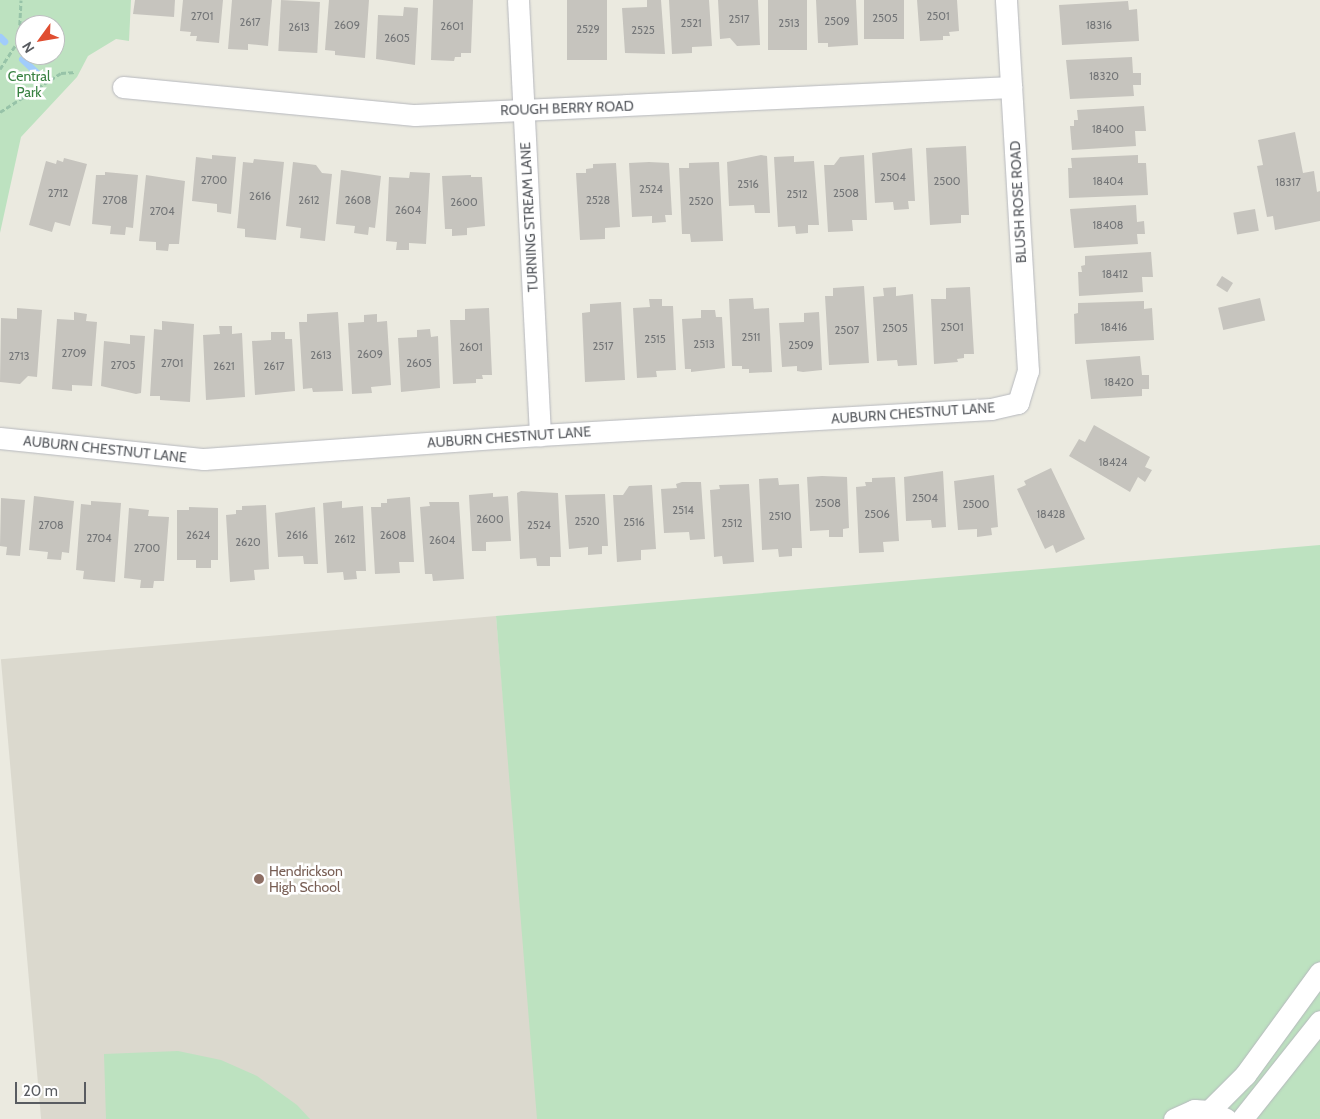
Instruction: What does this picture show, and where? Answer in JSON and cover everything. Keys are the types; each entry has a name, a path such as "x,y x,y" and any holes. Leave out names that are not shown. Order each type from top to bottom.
{"street":[{"name":"TURNING STREAM LANE","path":"518,0 540,434"},
{"name":"BLUSH ROSE ROAD","path":"1006,0 1028,371 1018,403"},
{"name":"ROUGH BERRY ROAD","path":"123,87 415,115 1011,87"},
{"name":"AUBURN CHESTNUT LANE","path":"0,438 204,459 540,434 991,409 1018,403"},
{"path":"1174,1119 1194,1110 1218,1115 1320,972"},
{"path":"1242,1119 1320,1021"}],"path":[{"path":"0,69 19,40 21,0"},
{"path":"0,112 61,73 76,72"}],"shaded area":[{"name":"Hendrickson High School","path":"496,616 540,1119 41,1119 1,659"}],"green space":[{"name":"Central Park","path":"0,0 131,0 129,41 116,39 88,56 77,77 21,137 0,233"},
{"path":"1320,545 1320,1119 537,1119 496,616"},
{"path":"178,1051 221,1060 257,1076 297,1105 310,1119 106,1119 104,1054"}],"building":[{"path":"135,0 175,0 174,17 133,14"},
{"path":"183,0 223,0 219,43 196,41 197,36 190,36 191,32 180,31"},
{"path":"232,0 272,0 268,46 248,44 248,50 228,49"},
{"path":"281,0 320,2 317,53 278,51"},
{"path":"329,0 369,0 365,58 335,55 335,51 325,50"},
{"path":"433,0 473,0 471,53 461,53 461,57 455,57 454,61 431,60"},
{"path":"567,0 607,0 607,60 567,60"},
{"path":"647,0 661,0 665,54 625,53 622,8 647,7"},
{"path":"669,0 709,0 712,46 692,47 692,53 672,54"},
{"path":"718,0 758,0 760,45 737,46 730,38 720,39"},
{"path":"768,0 807,0 807,50 768,50"},
{"path":"816,0 856,0 858,45 828,47 828,43 818,43"},
{"path":"864,0 904,0 904,39 864,39"},
{"path":"917,0 957,0 959,31 949,32 950,36 943,36 943,40 920,41"},
{"path":"1128,1 1129,10 1137,9 1139,41 1062,45 1059,5"},
{"path":"404,7 418,8 415,65 376,59 378,15 403,16"},
{"path":"1132,57 1133,73 1141,73 1141,85 1133,85 1134,96 1070,99 1066,60"},
{"path":"1144,106 1146,131 1135,131 1136,146 1072,150 1070,126 1074,126 1074,120 1078,120 1077,110"},
{"path":"1295,132 1303,173 1314,171 1317,192 1320,191 1320,221 1275,230 1273,216 1267,217 1257,166 1263,165 1258,140"},
{"path":"966,146 969,215 961,215 961,223 930,225 926,148"},
{"path":"912,148 915,201 908,201 909,209 894,210 893,202 875,203 872,153"},
{"path":"212,155 236,157 231,214 217,212 217,204 192,201 196,157 212,159"},
{"path":"761,155 767,156 770,213 755,213 754,205 729,206 727,162"},
{"path":"864,155 867,220 852,220 853,231 828,232 824,165 834,165 840,157"},
{"path":"1138,155 1138,163 1146,163 1148,195 1069,198 1068,168 1072,168 1071,158"},
{"path":"794,156 794,162 814,161 819,225 808,225 808,233 796,234 795,226 778,227 774,157"},
{"path":"64,158 87,164 70,226 55,222 52,232 29,225 46,161 56,164 57,160 63,162"},
{"path":"254,159 284,162 276,240 245,237 245,229 237,228 243,162 253,163"},
{"path":"293,162 316,165 322,173 332,174 325,241 300,238 301,228 286,226"},
{"path":"719,162 723,241 691,242 690,234 682,234 679,168 689,168 689,163"},
{"path":"616,163 620,227 605,228 605,239 580,240 576,173 586,173 586,169 593,168 593,164"},
{"path":"629,163 669,163 672,215 665,215 666,222 652,223 652,216 632,217"},
{"path":"341,170 381,176 375,228 369,227 368,235 354,233 355,226 336,224"},
{"path":"105,172 138,175 133,228 126,227 125,235 110,234 111,226 92,224 96,175 105,175"},
{"path":"410,172 430,173 426,244 409,243 409,250 396,250 397,242 386,241 389,177 409,178"},
{"path":"146,175 185,181 179,244 169,244 168,251 156,250 156,242 139,241"},
{"path":"471,175 471,177 482,177 485,226 467,228 467,235 452,236 452,229 445,229 442,176"},
{"path":"1136,205 1137,222 1144,221 1145,234 1137,234 1138,244 1074,248 1070,209"},
{"path":"1255,209 1259,231 1237,234 1233,213"},
{"path":"1151,252 1153,277 1142,277 1143,292 1079,296 1078,272 1082,272 1081,266 1085,265 1085,256"},
{"path":"1222,276 1233,283 1227,292 1216,285"},
{"path":"864,286 869,363 829,365 825,296 833,296 833,288"},
{"path":"896,287 896,296 913,294 917,365 898,366 897,360 877,361 873,297 884,296 883,288"},
{"path":"970,287 974,354 964,354 964,358 957,359 958,362 934,364 931,299 946,299 946,288"},
{"path":"753,298 754,309 769,308 772,372 749,373 749,369 742,369 742,366 732,366 729,299"},
{"path":"1260,298 1265,320 1223,330 1218,308"},
{"path":"649,299 662,299 662,306 673,306 676,370 656,371 657,377 637,378 633,308 650,307"},
{"path":"1144,301 1144,309 1152,308 1154,340 1075,344 1074,314 1078,313 1078,303"},
{"path":"621,302 625,380 585,382 582,313 590,312 590,304"},
{"path":"17,308 42,310 37,377 28,376 20,384 0,382 1,318 17,319"},
{"path":"489,308 492,375 482,375 483,379 476,379 476,383 453,384 450,320 465,320 465,309"},
{"path":"701,310 715,310 716,317 722,317 725,368 691,372 691,369 685,369 682,319 701,318"},
{"path":"74,312 87,314 86,321 97,322 92,386 72,385 72,391 52,389 57,319 74,320"},
{"path":"338,312 343,391 313,392 312,388 303,389 299,322 307,322 307,314"},
{"path":"819,312 822,370 803,372 797,371 797,366 782,367 779,323 804,322 804,313"},
{"path":"377,314 377,322 387,321 391,385 371,387 372,393 352,394 348,323 364,322 364,315"},
{"path":"162,321 194,324 190,402 160,400 160,396 150,396 154,329 162,330"},
{"path":"219,326 232,326 232,334 242,333 245,397 206,400 203,335 220,334"},
{"path":"430,329 431,337 438,336 440,388 401,392 398,338 417,337 417,330"},
{"path":"271,332 285,332 285,339 292,339 295,391 255,395 252,341 271,340"},
{"path":"130,335 145,336 141,393 136,394 101,386 104,341 130,344"},
{"path":"1140,356 1142,375 1149,375 1149,389 1142,389 1142,396 1091,399 1086,360"},
{"path":"1094,425 1150,457 1145,467 1152,470 1145,482 1138,477 1130,492 1069,456 1079,439 1085,442"},
{"path":"1051,468 1085,539 1056,553 1053,545 1045,549 1017,489 1026,485 1024,481"},
{"path":"943,471 946,527 932,528 931,520 906,521 904,477"},
{"path":"994,475 998,527 991,528 992,535 977,537 977,529 958,530 954,481"},
{"path":"807,477 847,477 849,528 843,529 843,537 829,537 829,530 810,531"},
{"path":"895,477 899,541 883,542 884,552 859,553 856,487 866,486 865,482 872,482 872,478"},
{"path":"778,478 779,485 799,484 802,548 792,548 792,556 779,557 778,549 762,550 759,479"},
{"path":"682,482 701,482 705,539 690,540 689,532 664,533 661,489 677,488 676,484"},
{"path":"749,484 754,562 723,564 722,556 714,557 710,490 720,489 719,485"},
{"path":"652,485 656,549 641,550 641,560 617,562 613,495 623,495 629,486"},
{"path":"521,491 558,493 561,557 550,557 550,566 537,566 536,558 520,559 517,493"},
{"path":"493,493 493,497 508,496 511,541 486,542 486,551 472,551 469,495"},
{"path":"605,494 608,546 602,546 602,554 588,555 588,547 569,549 565,495"},
{"path":"34,496 74,501 69,553 62,552 61,560 47,559 48,552 29,550"},
{"path":"410,497 414,562 399,562 400,573 375,574 371,507 381,507 381,503 387,503 387,499"},
{"path":"1,498 25,500 20,556 6,555 7,547 0,546"},
{"path":"91,501 121,503 115,582 83,579 84,571 76,570 81,504 91,505"},
{"path":"342,501 342,508 363,506 366,571 356,571 357,579 344,580 343,572 327,573 323,503"},
{"path":"429,502 459,502 464,579 433,581 432,574 425,574 420,507 430,506"},
{"path":"266,505 269,569 254,570 255,580 230,582 226,515 236,514 236,510 242,510 242,506"},
{"path":"189,507 218,508 218,560 211,560 211,568 196,568 196,560 177,560 177,510 189,510"},
{"path":"315,507 318,564 304,564 303,556 278,557 275,513"},
{"path":"129,508 149,510 148,516 169,517 164,581 154,581 153,588 140,588 141,580 124,578"}],"waterway":[{"path":"0,37 4,41"},
{"path":"28,65 39,75"}],"place":[{"name":"Hendrickson High School","path":"259,879"}]}
